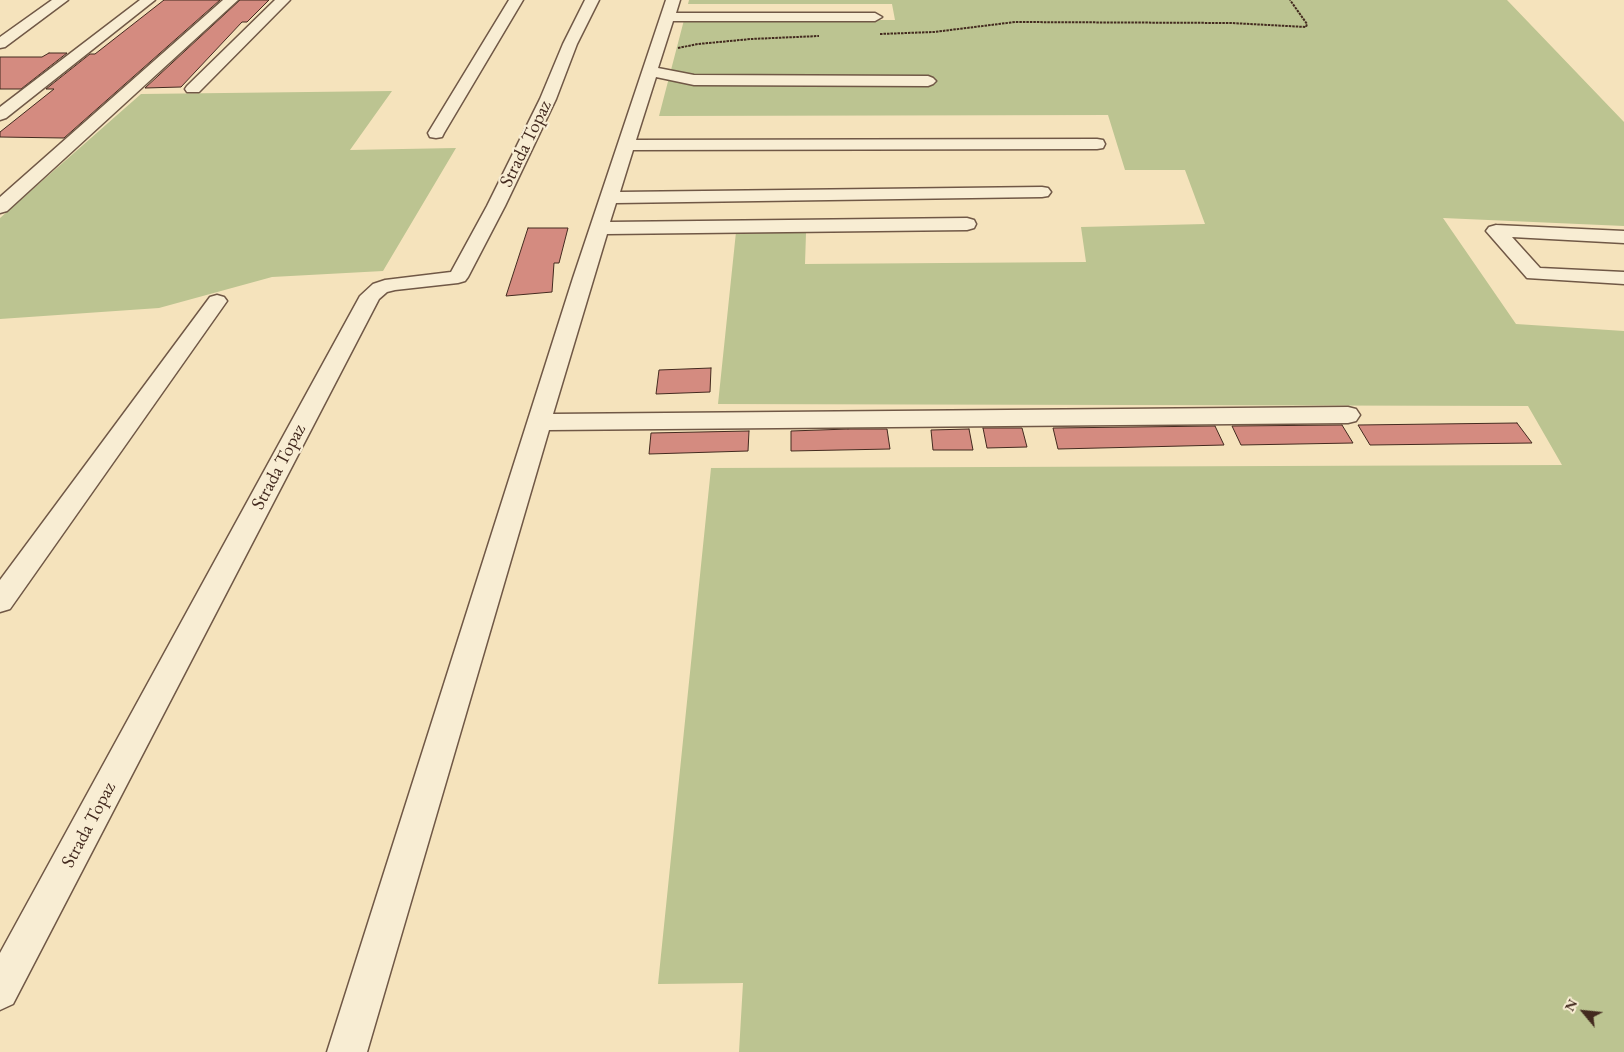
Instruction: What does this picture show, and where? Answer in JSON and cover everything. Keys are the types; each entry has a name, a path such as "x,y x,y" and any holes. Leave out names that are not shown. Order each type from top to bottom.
{"street":[{"path":"0,44 62,0"},
{"path":"0,116 148,0"},
{"path":"0,208 231,0"},
{"path":"193,89 282,0"},
{"path":"436,133 516,0"},
{"name":"Strada Topaz","path":"0,991 370,296 380,288 392,284 458,277 496,206 548,99 570,44 592,0"},
{"path":"347,1052 599,228 670,9 875,17"},
{"path":"652,64 694,80 928,81"},
{"path":"626,145 1097,144"},
{"path":"609,198 1042,192"},
{"path":"599,228 967,224"},
{"path":"1624,237 1496,232 1534,274 1624,278"},
{"path":"0,601 217,302"},
{"path":"539,422 1348,415"}],"path":[{"path":"876,34 934,32 1015,22 1231,23 1306,27 1307,24 1290,0"},
{"path":"652,64 698,44 751,39 828,36"}],"green space":[{"path":"689,0 1507,0 1624,122 1624,226 1443,218 1516,324 1624,331 1624,1052 739,1052 743,983 658,984 711,468 1562,465 1528,406 718,404 736,232 806,233 805,264 1086,262 1081,227 1205,224 1185,170 1125,170 1108,115 659,116 684,20 895,20 892,4 688,4"},
{"path":"392,91 350,150 456,148 383,271 272,277 159,308 0,319 0,218 141,94"}],"building":[{"path":"164,0 220,0 64,138 0,137 0,132 54,89 46,89 90,54 95,54"},
{"path":"240,0 269,0 247,22 242,22 181,87 145,88"},
{"path":"49,53 67,53 21,89 0,89 0,57 42,57"},
{"path":"528,228 568,228 559,263 554,263 552,292 506,296"},
{"path":"711,368 710,392 656,394 659,370"},
{"path":"1517,423 1532,443 1370,445 1358,425"},
{"path":"1342,425 1353,443 1241,445 1232,426"},
{"path":"1215,426 1224,445 1058,449 1053,428"},
{"path":"983,428 1022,428 1027,447 987,448"},
{"path":"887,429 890,449 791,451 791,431"},
{"path":"969,429 973,450 933,450 931,430"},
{"path":"749,431 748,451 649,454 651,433"}]}
